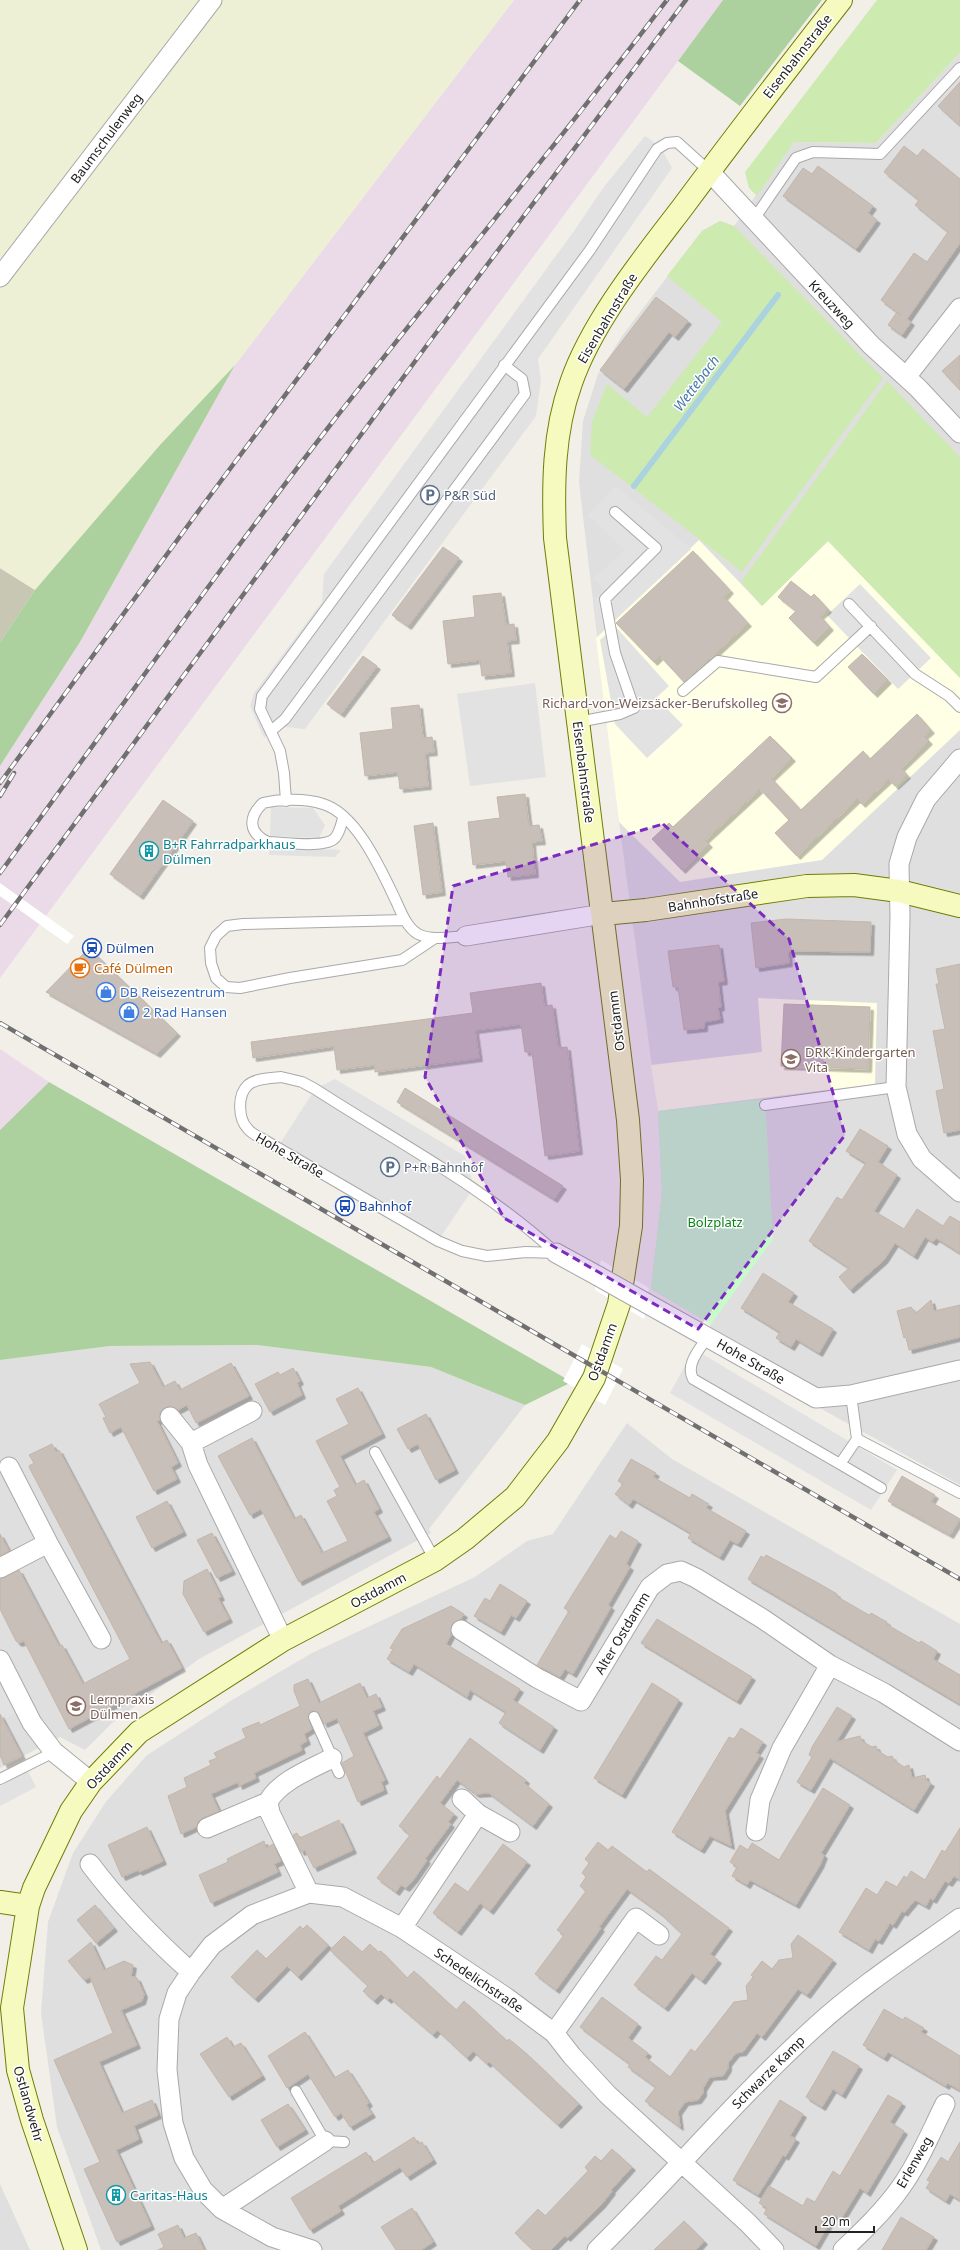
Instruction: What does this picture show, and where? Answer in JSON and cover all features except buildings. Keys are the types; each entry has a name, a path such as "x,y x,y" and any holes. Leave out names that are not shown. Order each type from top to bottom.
{"street":[{"name":"Baumschulenweg","path":"0,277 212,0"},
{"name":"Eisenbahnstraße","path":"603,914 555,538 555,459 561,417 571,382 601,323 639,264 841,0"},
{"name":"Kreuzweg","path":"709,171 871,345 906,377 960,432"},
{"path":"906,377 960,308"},
{"path":"960,759 926,799 907,837 899,864 896,1087 907,1134 922,1159 960,1192"},
{"name":"Bahnhofstraße","path":"466,936 603,914 646,910 807,886 854,885 899,891 960,906"},
{"name":"Ostdamm","path":"28,1906 34,1888 71,1811 91,1782 140,1732 283,1640 435,1560 465,1539 515,1497 558,1441 594,1378 618,1304 626,1268 631,1226 632,1180 628,1120 603,914"},
{"name":"Hohe Straße","path":"556,1253 708,1336 816,1398 851,1396 960,1370"},
{"path":"191,1443 252,1411"},
{"path":"170,1417 191,1443 198,1465 283,1640"},
{"path":"9,1466 48,1543 101,1639"},
{"path":"0,1568 48,1543"},
{"name":"Alter Ostdamm","path":"461,1630 537,1678 581,1701 650,1586 667,1574 681,1571 696,1578 763,1619 830,1665 884,1693 960,1741"},
{"path":"0,1660 32,1723 54,1752 91,1782"},
{"path":"756,1831 760,1800 782,1748 830,1665"},
{"path":"207,1828 268,1802 272,1795 293,1779 336,1766"},
{"path":"462,1799 478,1814 510,1832"},
{"path":"268,1802 270,1813 309,1893"},
{"path":"402,1928 478,1814"},
{"path":"90,1864 115,1898 143,1928 191,1972"},
{"name":"Schedelichstraße","path":"312,2250 272,2237 222,2209 203,2190 184,2158 173,2123 166,2070 169,2019 177,1993 212,1945 252,1915 309,1893 343,1898 402,1928 507,1998 554,2033 572,2056 608,2095 682,2162"},
{"path":"0,1902 28,1906"},
{"name":"Ostlandwehr","path":"28,1906 12,2008 18,2070 32,2120 76,2250"},
{"path":"554,2033 636,1918 659,1935"},
{"name":"Schwarze Kamp","path":"597,2250 764,2075 816,2026 867,1982 960,1918"},
{"name":"Erlenweg","path":"843,2250 864,2230 900,2188 911,2172 945,2104"},
{"path":"222,2209 325,2141"},
{"path":"682,2162 774,2250"}],"lane":[{"path":"754,219 796,158 813,152 880,154 960,68"},
{"path":"286,801 281,758 271,731 260,710 262,696 590,250 656,149 667,143 677,142 709,171"},
{"path":"271,731 285,719 525,394 522,379 504,365"},
{"path":"578,722 620,714 634,708 615,653 605,599 656,548 615,512"},
{"path":"849,604 915,674 949,696 960,707"},
{"path":"684,691 718,661 816,676 871,626"},
{"path":"343,818 337,835 325,844 268,842 260,838 253,829 252,819 255,810 263,803 286,801 324,804 343,818 358,832 368,848 405,920 417,934 434,938 466,936"},
{"path":"405,920 243,924 228,926 216,936 210,948 211,963 216,978 226,987 240,988 290,978 402,960 434,938"},
{"name":"Hohe Straße","path":"281,1077 302,1082 474,1187 530,1229 556,1253 526,1252 487,1256 462,1251 438,1241 248,1129 242,1118 240,1109 242,1096 248,1085 263,1079 281,1077"},
{"path":"765,1105 896,1087"},
{"path":"708,1336 690,1366 689,1372 693,1379 881,1488"},
{"path":"840,1464 856,1439 851,1396"},
{"path":"856,1439 960,1493"},
{"path":"375,1452 435,1560"},
{"path":"314,1717 336,1766"},
{"path":"0,1779 54,1752"},
{"path":"296,2091 325,2141 344,2142"}],"highlighted area":[{"path":"663,824 789,939 845,1135 698,1329 504,1218 425,1077 453,886"}],"shaded area":[{"path":"0,0 514,0 235,365 160,445 35,590 0,568"},
{"path":"514,0 723,0 0,978 0,766 80,642 235,365"},
{"path":"960,53 960,1485 701,1343 711,1324 651,1289 662,1192 658,1111 619,822 579,482 583,421 598,374 622,336 702,231 720,221 734,226 794,142 876,143"},
{"name":"P&R Süd","path":"645,136 660,146 672,168 538,359 541,380 536,416 305,729 286,727 271,731 264,738 250,706 254,693 322,602 324,574 574,231 603,188"},
{"path":"616,486 691,549 598,636 594,598 604,590 593,579 625,550 588,515"},
{"name":"Richard-von-Weizsäcker-Berufskolleg","path":"699,540 762,606 828,541 960,678 960,730 822,860 680,882 619,822 596,638"},
{"path":"0,568 35,590 0,642"},
{"path":"860,584 931,658 898,689 827,615"},
{"path":"615,626 669,686 656,698 683,725 647,758 615,724 600,640"},
{"path":"535,683 546,777 470,786 457,694"},
{"path":"271,807 313,808 325,825 319,838 270,836"},
{"path":"270,847 341,850 335,857 269,855"},
{"name":"DRK-Kindergarten Vita","path":"758,998 877,1003 875,1084 658,1111 651,1065 762,1052"},
{"path":"0,1049 49,1082 0,1130"},
{"name":"P+R Bahnhof","path":"335,1079 465,1156 474,1187 438,1241 277,1148 315,1089"},
{"path":"257,1345 431,1367 525,1405 429,1529 431,1533 199,1659 112,1723 85,1750 60,1737 0,1768 0,1360 110,1346"},
{"path":"694,1349 897,1470 871,1510 670,1393"},
{"path":"627,1423 672,1459 960,1624 960,2250 101,2250 57,2127 41,2013 48,1922 73,1853 105,1803 146,1756 232,1700 312,1653 475,1577 527,1541 553,1534"},
{"path":"0,1681 17,1713 1,1721 0,1718"},
{"path":"28,1771 36,1787 0,1806 0,1786"},
{"path":"0,2184 30,2250 0,2250"}],"green space":[{"path":"723,0 822,0 740,106 678,61"},
{"path":"877,0 960,0 960,53 876,143 794,142 757,196 749,188 745,172"},
{"path":"720,221 734,226 883,378 742,572 590,455 592,422 607,384 647,417 722,322 667,276 702,231"},
{"path":"235,365 80,642 0,766 0,642 35,590 160,445"},
{"path":"887,381 960,457 960,678 828,541 762,606 741,582"},
{"path":"49,1082 572,1382 525,1405 431,1367 257,1345 110,1346 0,1360 0,1130"},
{"name":"Bolzplatz","path":"765,1099 773,1239 711,1324 651,1289 662,1192 658,1111"}],"pier":[{"path":"0,883 74,936 67,944 0,896"},
{"path":"601,1260 649,1288 644,1319 595,1290"},
{"path":"582,1344 623,1369 605,1405 563,1381"}],"waterway":[{"name":"Wettebach","path":"634,486 778,295"}],"railway":[{"path":"0,783 200,509 580,0"},
{"path":"0,873 205,591 331,424 584,107 667,0"},
{"path":"0,925 430,341 686,0"},
{"path":"0,796 14,773"},
{"path":"0,1023 960,1579"}],"place":[{"name":"P&R Süd","path":"430,495"},
{"name":"Richard-von-Weizsäcker-Berufskolleg","path":"782,703"},
{"name":"B+R Fahrradparkhaus Dülmen","path":"149,851"},
{"name":"Dülmen","path":"92,948"},
{"name":"Café Dülmen","path":"80,968"},
{"name":"DB Reisezentrum","path":"106,992"},
{"name":"2 Rad Hansen","path":"129,1012"},
{"name":"DRK-Kindergarten Vita","path":"791,1059"},
{"name":"P+R Bahnhof","path":"390,1167"},
{"name":"Bahnhof","path":"345,1206"},
{"name":"Lernpraxis Dülmen","path":"76,1706"},
{"name":"Caritas-Haus","path":"116,2195"}]}
